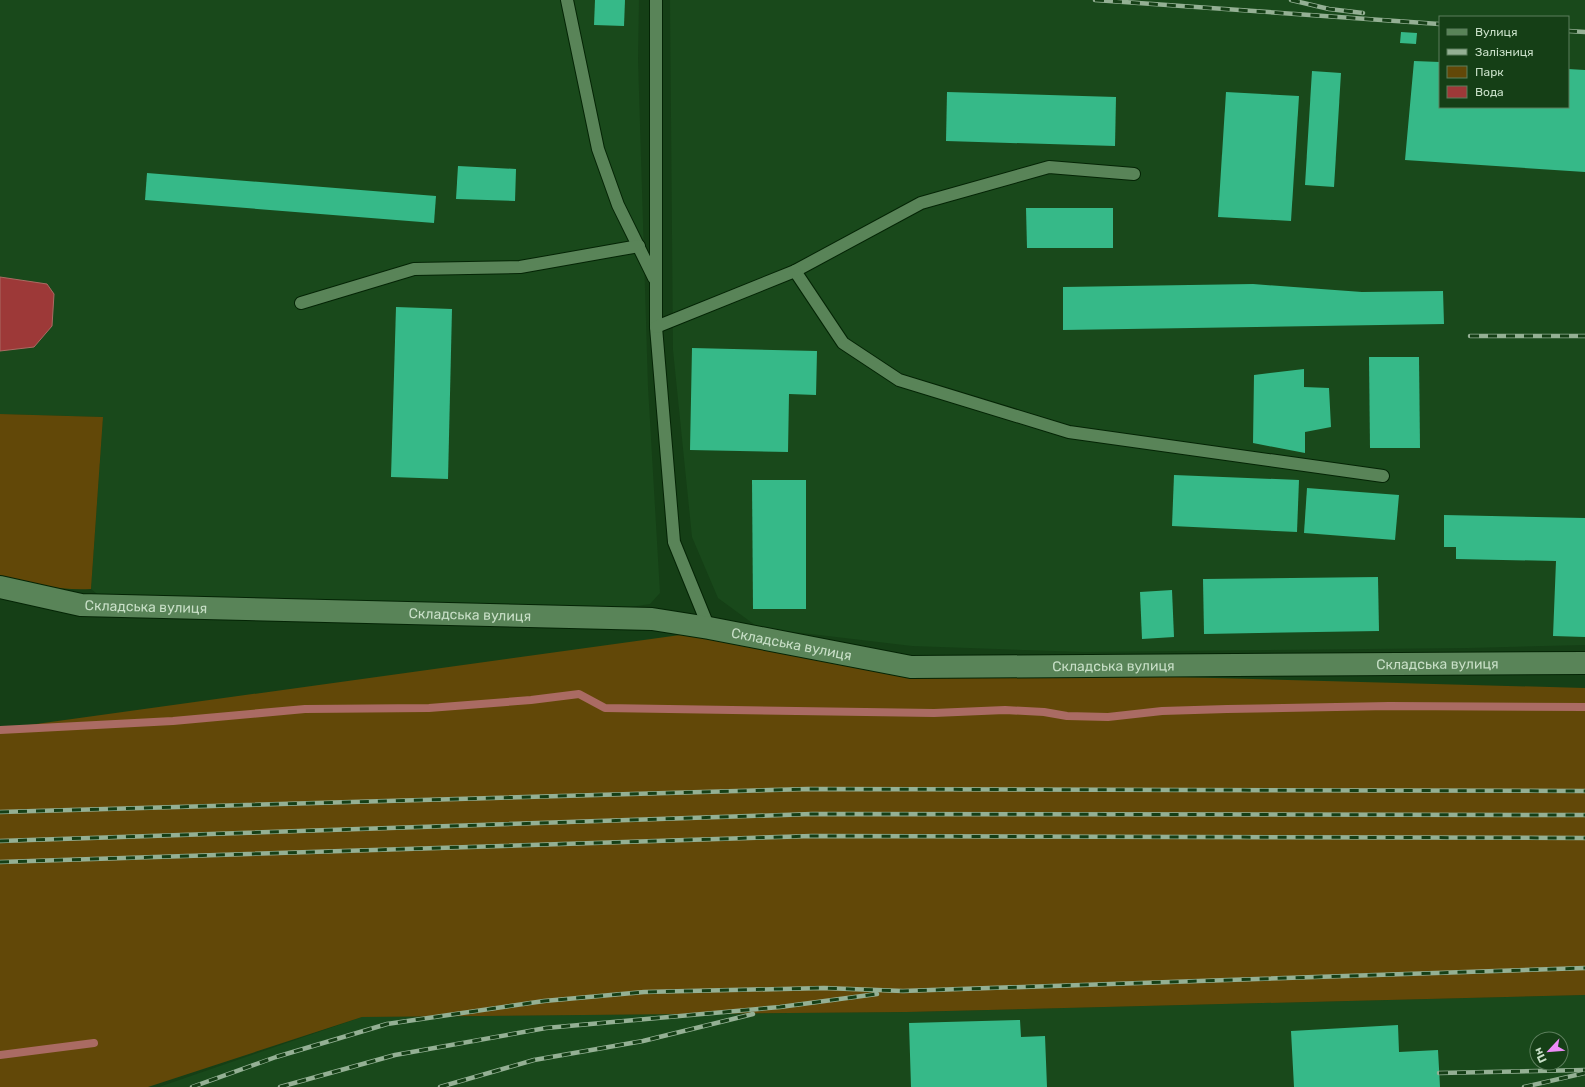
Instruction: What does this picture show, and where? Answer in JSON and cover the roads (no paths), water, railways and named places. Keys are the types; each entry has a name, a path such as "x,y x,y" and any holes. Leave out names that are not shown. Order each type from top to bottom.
{"street":[{"name":"Складська вулиця","path":"0,587 81,605 652,619 709,628 911,667 1585,663"}],"lane":[{"path":"567,0 598,149 618,205 656,281"},
{"path":"656,0 656,327 674,542 709,628"},
{"path":"656,327 795,271 921,203 1049,167 1134,174"},
{"path":"301,303 414,269 520,267 639,246"},
{"path":"795,271 843,343 899,380 1069,432 1383,476"}],"water":[{"path":"0,277 47,284 54,294 52,326 34,347 0,351"}],"waterway":[{"path":"0,730 173,721 305,709 429,708 531,700 579,694 605,708 934,713 1005,710 1044,712 1067,716 1108,717 1162,711 1227,709 1389,706 1585,707"},
{"path":"0,1055 94,1043"}],"railway":[{"path":"1095,0 1439,24"},
{"path":"1291,0 1329,9 1363,13"},
{"path":"1569,31 1585,32"},
{"path":"1470,336 1585,336"},
{"path":"0,812 808,789 1585,791"},
{"path":"0,841 812,814 1585,815"},
{"path":"0,862 812,836 1585,838"},
{"path":"192,1087 276,1057 387,1024 544,1001 644,992 824,988 903,991 1585,968"},
{"path":"280,1087 395,1055 546,1028 780,1007 877,994"},
{"path":"440,1087 534,1060 643,1041 753,1014"},
{"path":"1439,1073 1585,1070"},
{"path":"1524,1087 1585,1073"}]}
